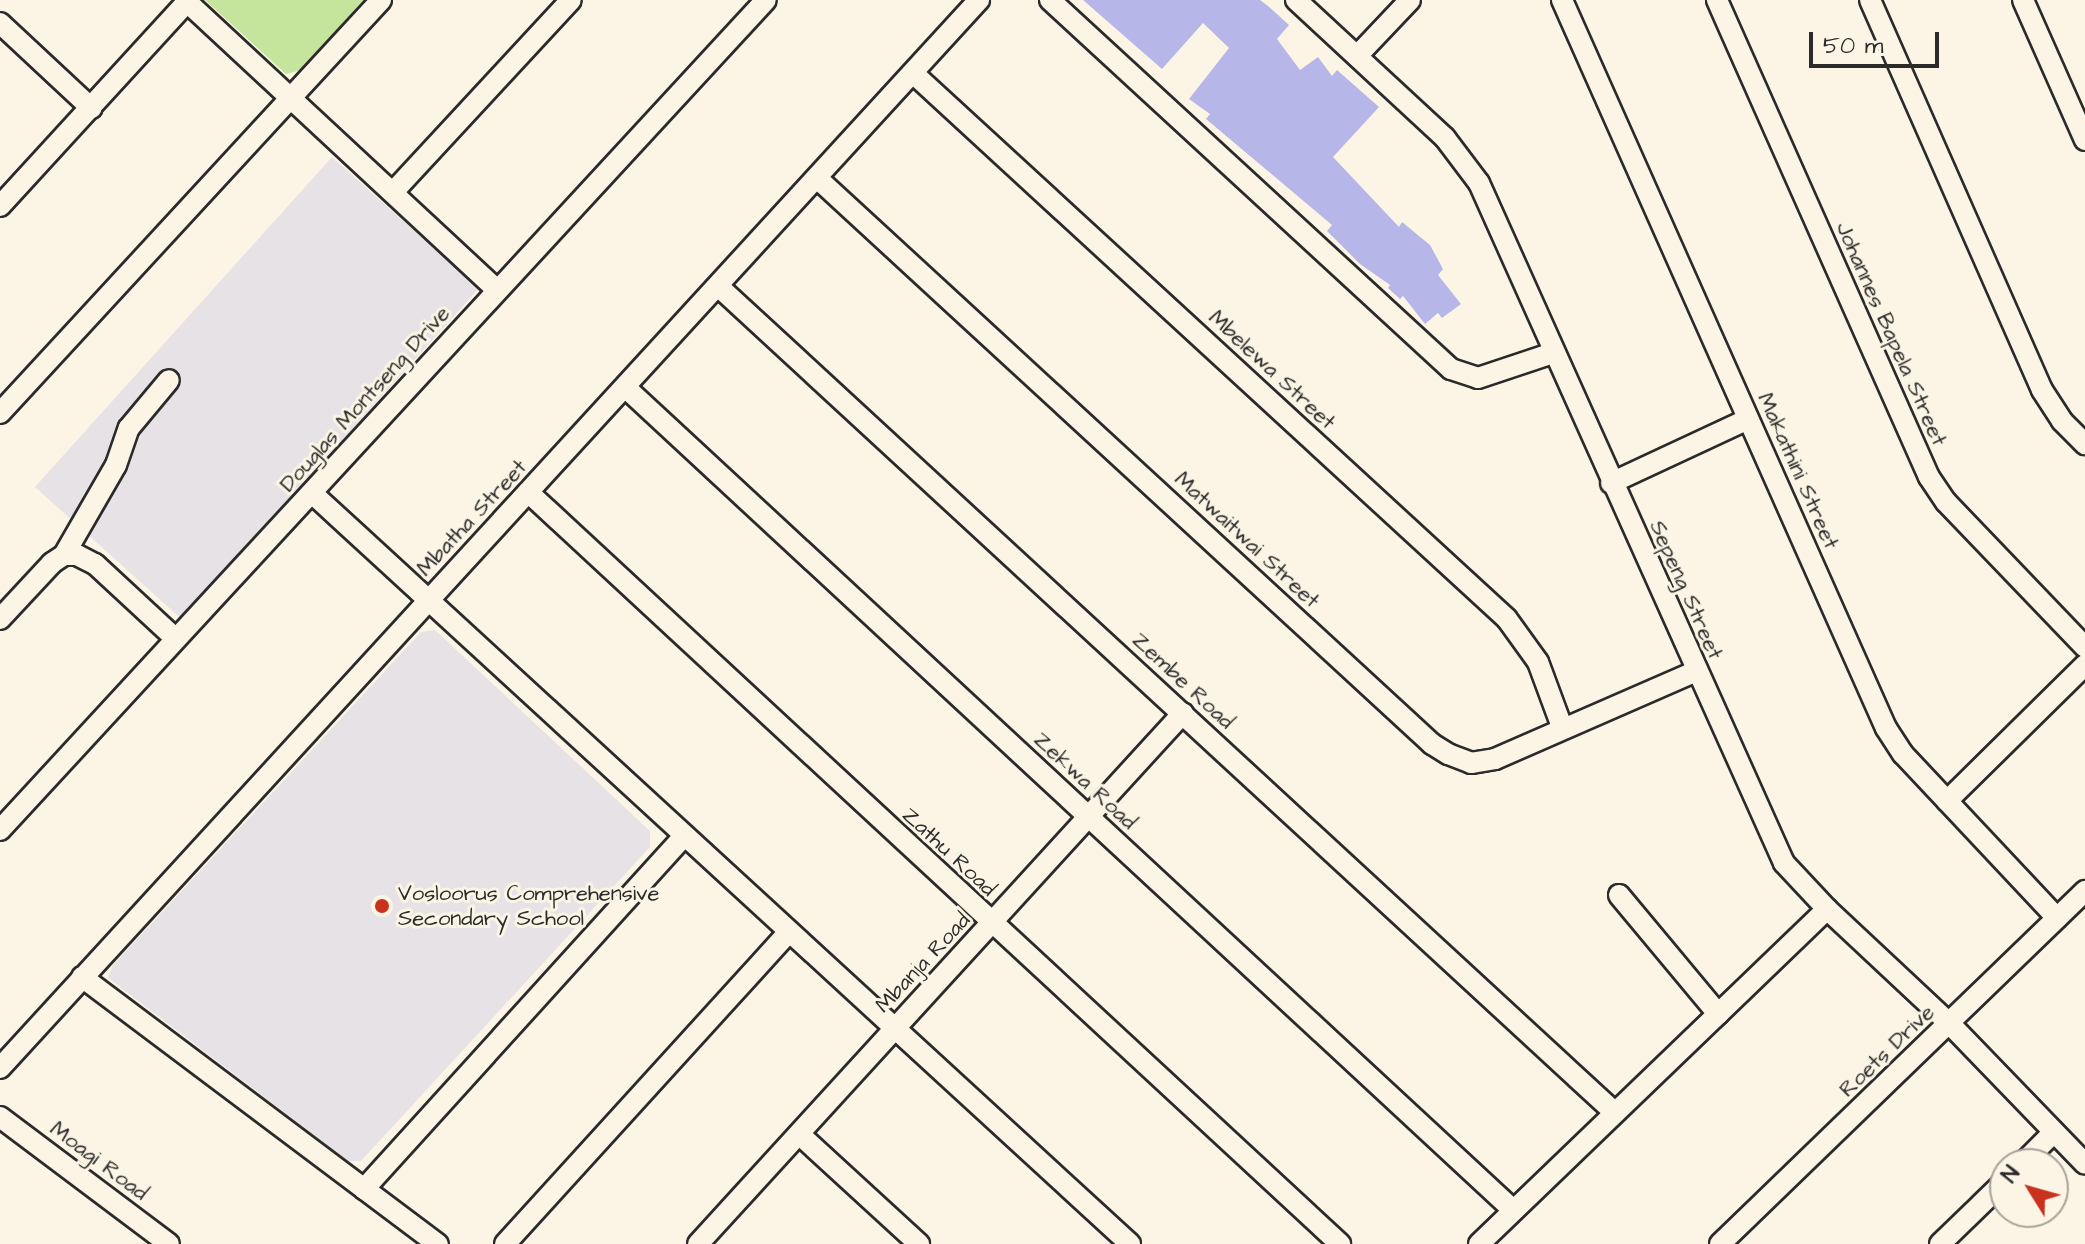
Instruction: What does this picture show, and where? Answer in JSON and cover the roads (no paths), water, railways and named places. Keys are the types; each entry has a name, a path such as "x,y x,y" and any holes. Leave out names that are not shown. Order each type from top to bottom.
{"street":[{"path":"0,413 381,0"},
{"path":"394,191 571,0"},
{"name":"Douglas Montseng Drive","path":"0,830 766,0"},
{"name":"Mbatha Street","path":"0,1068 979,0"},
{"path":"1050,0 1451,369 1467,377 1484,377 1553,353"},
{"name":"Sepeng Street","path":"1296,0 1445,138 1471,168 1784,863 1827,909 1950,1024 2085,1164"},
{"path":"1357,56 1410,0"},
{"name":"Makathini Street","path":"1562,0 1886,728 1903,754 2057,918"},
{"path":"1870,0 2042,390 2053,410 2085,444"},
{"path":"2023,0 2085,140"},
{"path":"0,206 186,1 394,191 497,290"},
{"name":"Johannes Bapela Street","path":"1720,1 1936,489 2085,647"},
{"path":"0,23 91,108"},
{"name":"Mbelewa Street","path":"914,74 1507,619 1538,662 1562,727"},
{"name":"Matwaitwai Street","path":"817,178 1432,744 1460,760 1482,762 1696,671"},
{"name":"Zembe Road","path":"718,286 1614,1112"},
{"path":"0,619 52,563 64,555 116,465 129,428 169,380"},
{"name":"Zekwa Road","path":"625,387 1513,1210"},
{"path":"1611,483 1748,419"},
{"name":"Zathu Road","path":"528,492 1340,1244"},
{"path":"313,494 427,602 1130,1244"},
{"path":"64,555 77,555 95,564 176,639"},
{"path":"1947,801 2085,665"},
{"name":"Mbanja Road","path":"703,1242 1183,713"},
{"path":"364,1189 683,837"},
{"name":"Roets Drive","path":"1720,1244 2085,891"},
{"path":"1619,895 1718,1014"},
{"path":"1479,1244 1827,909"},
{"path":"505,1244 788,933"},
{"path":"82,977 438,1244"},
{"name":"Moagi Road","path":"0,1117 169,1244"},
{"path":"2038,1148 2054,1132"},
{"path":"799,1134 919,1244"},
{"path":"1944,1243 1989,1197"}],"place":[{"name":"Vosloorus Comprehensive Secondary School","path":"382,906"}]}
